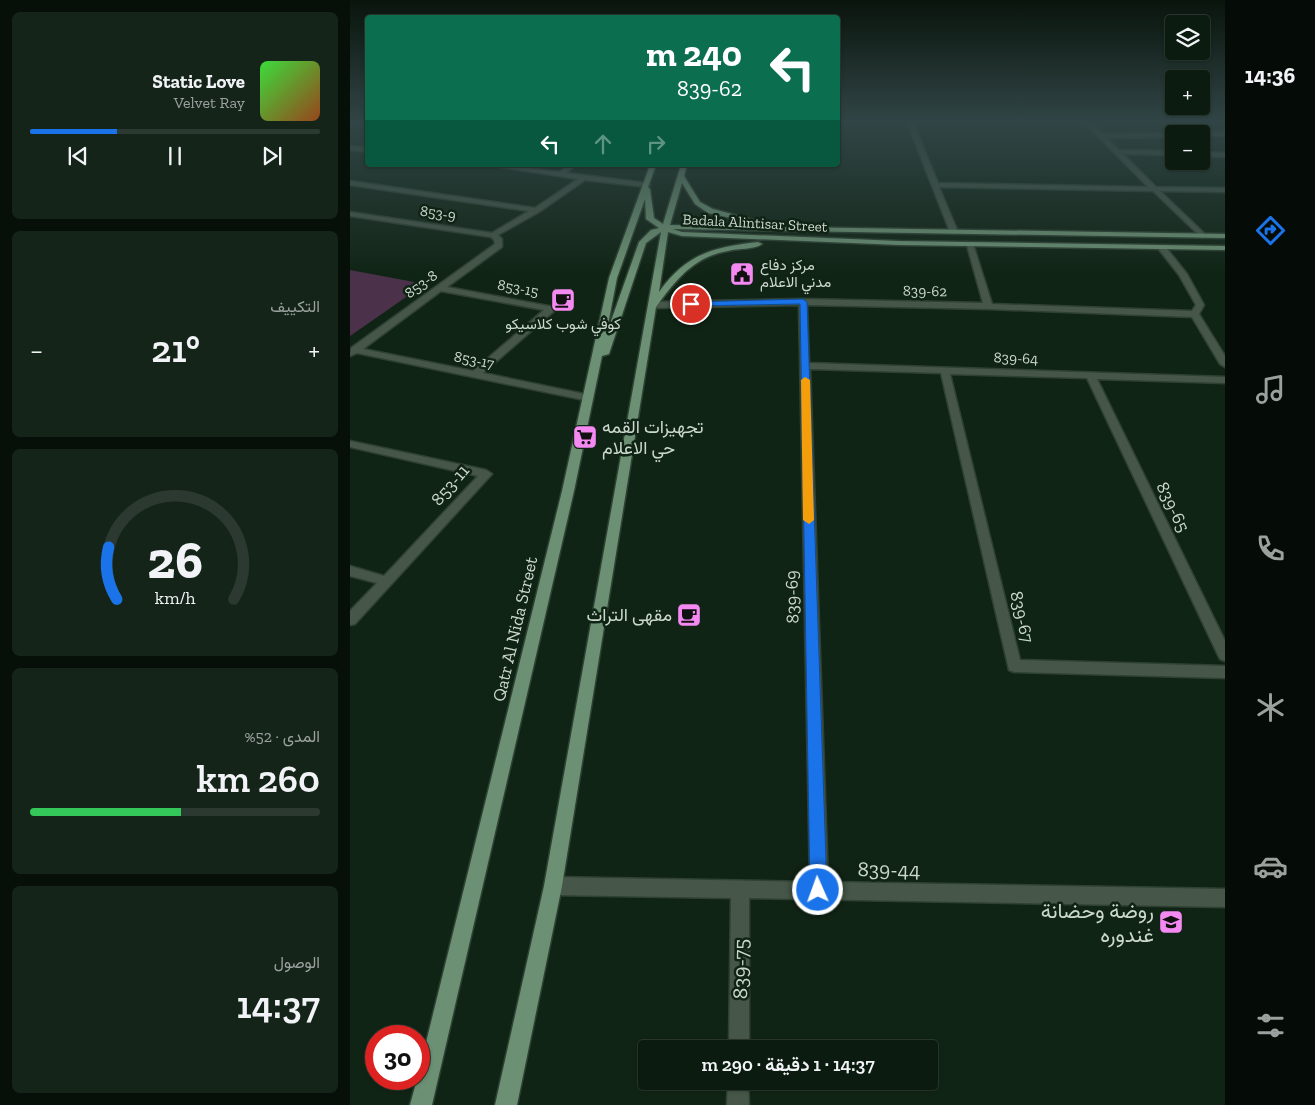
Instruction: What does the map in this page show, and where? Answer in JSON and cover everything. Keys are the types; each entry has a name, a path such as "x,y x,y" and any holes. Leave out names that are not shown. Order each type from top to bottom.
{"main road":[{"name":"Qatr Al Nida Street","path":"422,1105 589,398 613,278 650,174"},
{"path":"506,1105 553,886 653,305 664,229 682,174"},
{"path":"684,174 698,203 711,211 752,221 856,230"},
{"path":"647,185 650,219 664,229"},
{"name":"Badala Alintisar Street","path":"664,229 686,225 900,232 1225,236"},
{"path":"589,398 643,242 654,232 664,229"},
{"name":"Badala Alintisar Street","path":"664,229 682,234 898,243 1225,248"},
{"path":"898,243 900,232"},
{"path":"653,305 681,270 697,258 728,247 810,239"}],"street":[{"path":"557,174 647,185"},
{"path":"930,174 954,232"},
{"path":"1139,174 1202,236"},
{"path":"493,235 536,210 584,178"},
{"path":"350,183 536,210"},
{"path":"934,185 1225,190"},
{"name":"853-9","path":"350,214 493,235"},
{"name":"853-8","path":"352,352 498,245 498,239 493,235"},
{"path":"969,244 988,306"},
{"path":"1161,247 1183,274 1200,306 1196,314 1225,364"},
{"name":"853-15","path":"439,288 551,308 475,375"},
{"name":"839-62","path":"653,305 803,302 988,306 1196,314"},
{"name":"839-69","path":"803,302 818,890"},
{"name":"853-17","path":"352,352 589,398"},
{"name":"839-64","path":"805,366 1225,380"},
{"name":"839-67","path":"945,371 1014,666 1225,672"},
{"name":"839-65","path":"1090,376 1225,655"},
{"name":"853-11","path":"350,444 486,474 350,620"},
{"path":"350,572 386,581"},
{"name":"839-44","path":"553,886 1225,898"},
{"name":"839-75","path":"739,1040 740,889"},
{"path":"738,1090 738,1105"}],"shaded area":[{"path":"350,270 425,284 350,336"}],"slow traffic":[{"path":"805,380 809,520"}],"place":[{"name":"مركز دفاع مدني الاعلام","path":"742,274"},
{"name":"كوفي شوب كلاسيكو","path":"563,300"},
{"name":"تجهيزات القمه حي الاعلام","path":"585,437"},
{"name":"مقهى التراث","path":"689,615"},
{"name":"روضة وحضانة غندوره","path":"1171,922"}],"route":[{"path":"691,304 803,302 818,890"}]}
